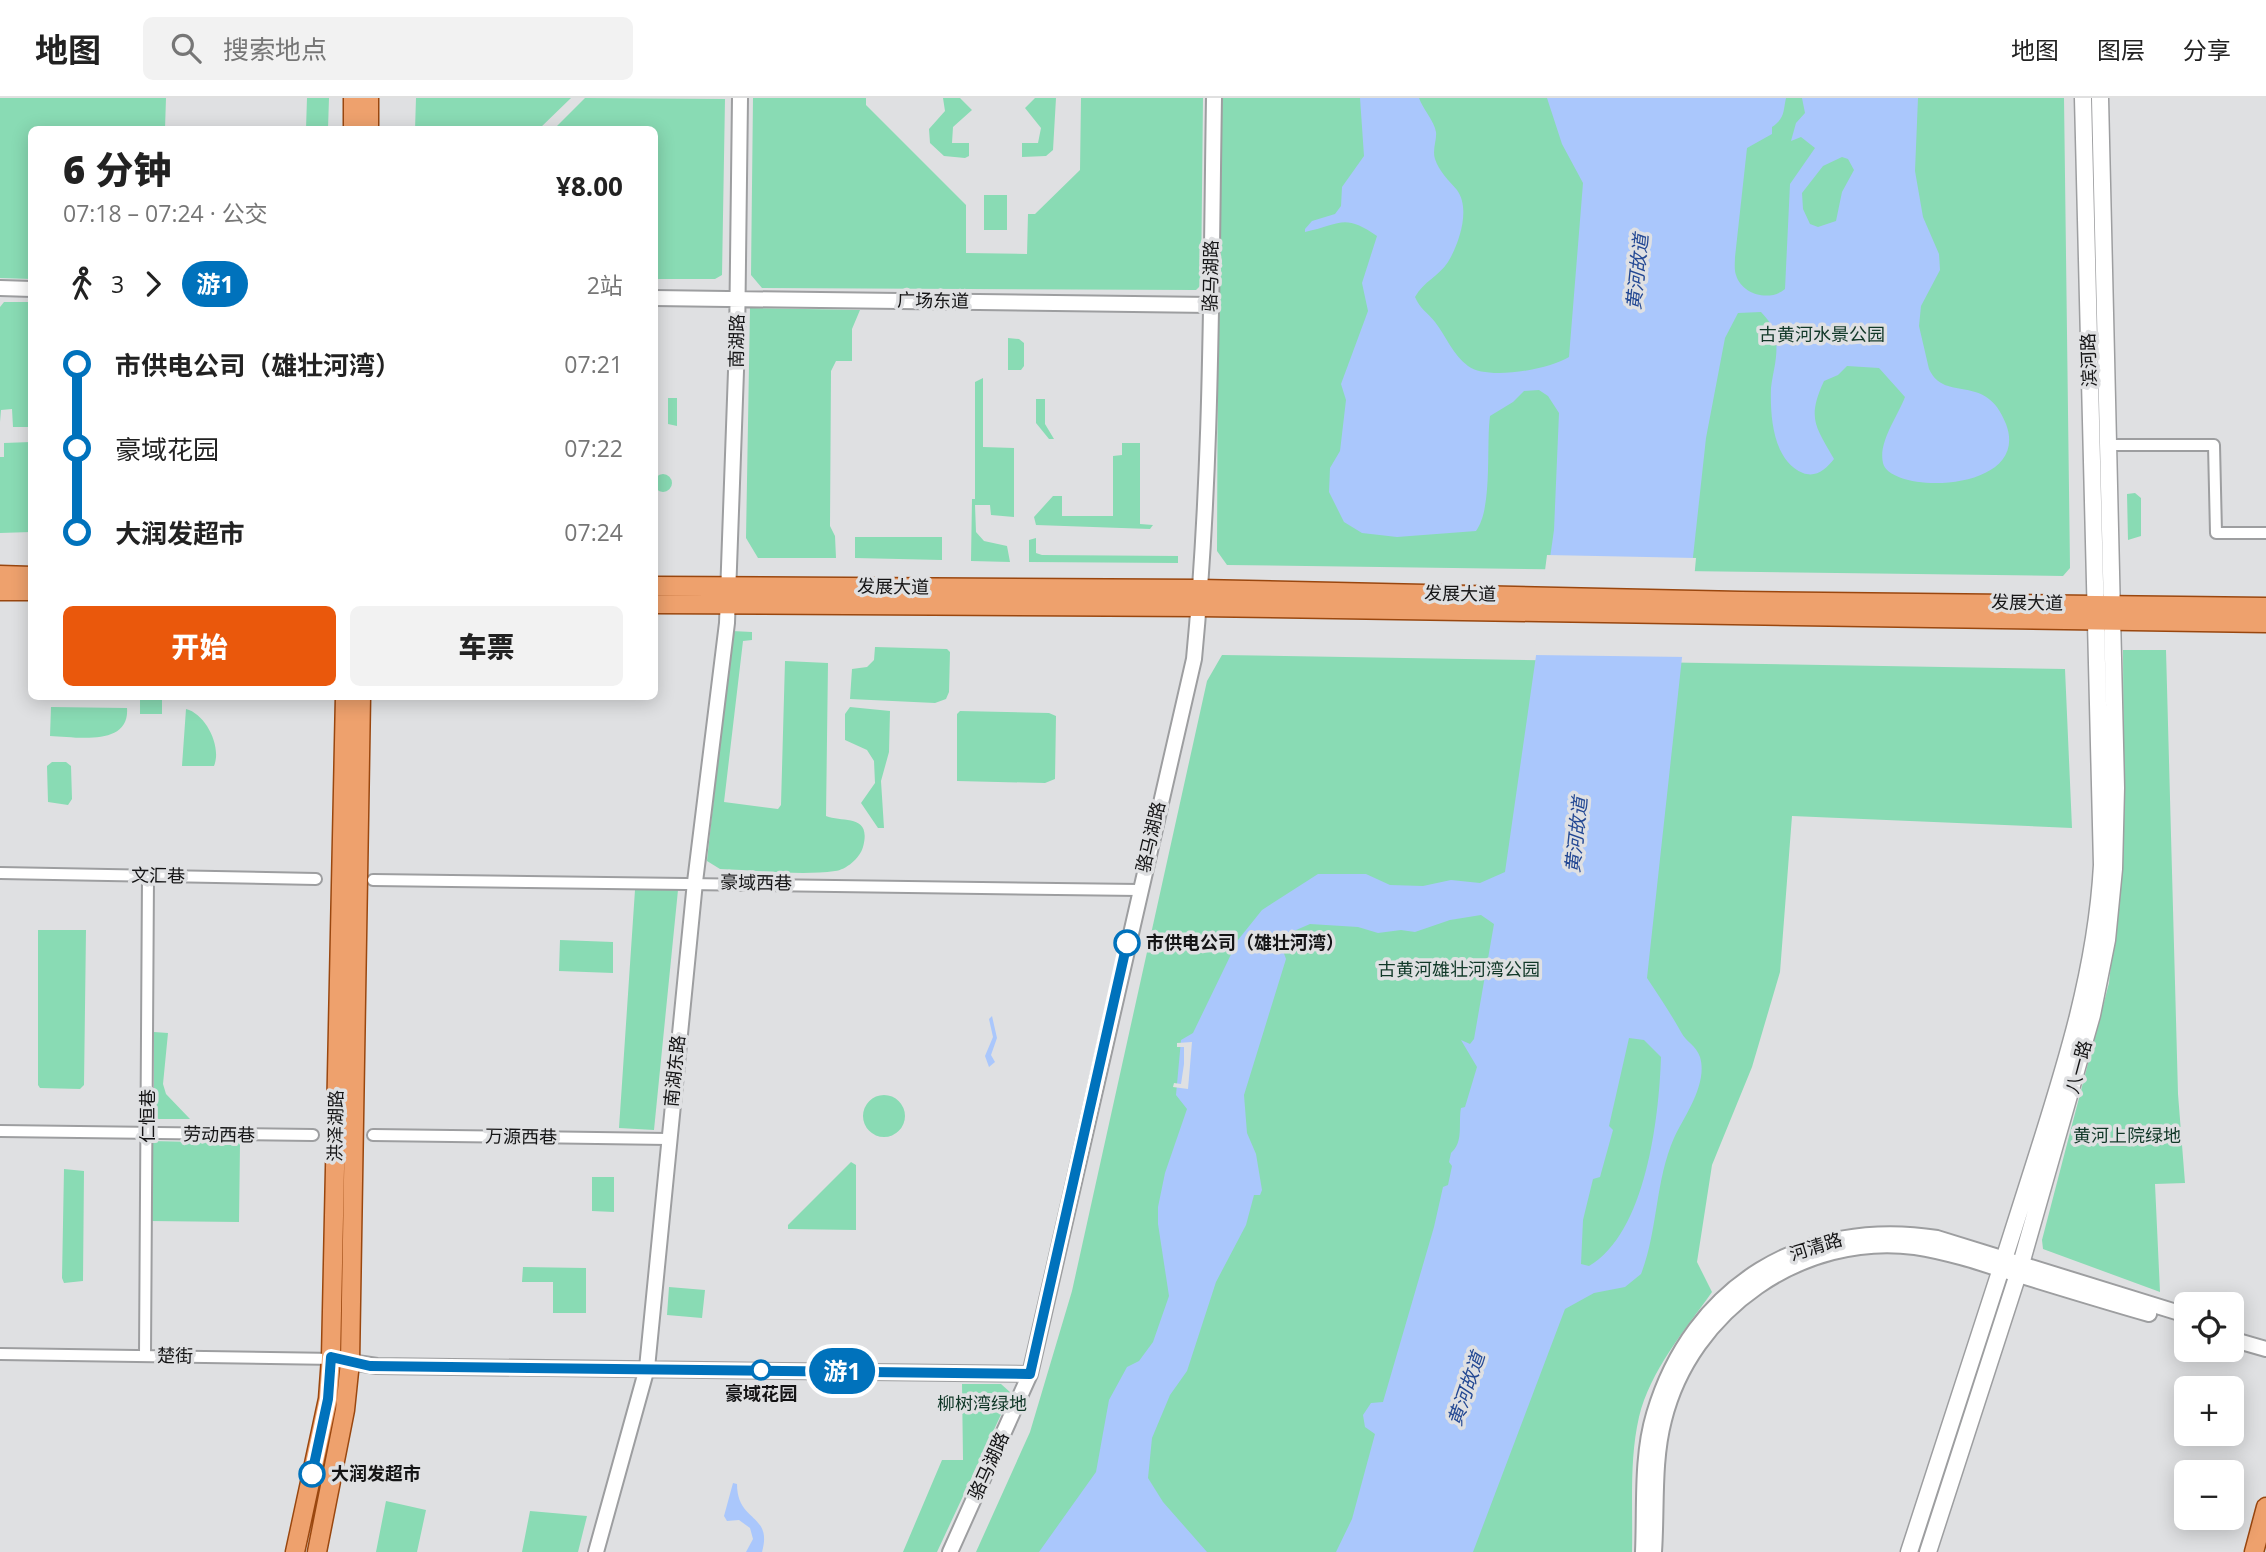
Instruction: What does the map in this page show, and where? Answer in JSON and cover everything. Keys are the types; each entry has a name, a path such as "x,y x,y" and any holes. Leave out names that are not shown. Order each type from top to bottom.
{"main road":[{"path":"353,126 354,98"},
{"path":"369,98 369,126"},
{"name":"滨河路","path":"2083,98 2103,613"},
{"name":"滨河路","path":"2100,98 2107,445 2103,613"},
{"path":"0,575 28,576"},
{"name":"发展大道","path":"658,586 730,584 1200,589 1514,604"},
{"path":"0,591 28,591"},
{"name":"发展大道","path":"658,604 1199,607 1514,604 2103,613 2266,623"},
{"name":"发展大道","path":"2103,613 2266,607"},
{"name":"八一路","path":"1909,1552 2079,1071 2107,940 2114,869 2116,788 2103,613"},
{"path":"346,700 353,720"},
{"path":"353,720 360,700"},
{"name":"洪泽湖路","path":"295,1552 328,1399 331,1357 353,720"},
{"name":"洪泽湖路","path":"317,1552 345,1409 349,1362 353,720"},
{"name":"八一路","path":"1928,1552 2011,1266"},
{"path":"2254,1552 2266,1507"}],"street":[{"name":"南湖路","path":"730,584 738,299 740,98"},
{"name":"骆马湖路","path":"950,1552 1030,1374 1194,659 1200,589 1211,305 1214,98"},
{"path":"0,288 28,289"},
{"name":"广场东道","path":"658,298 1211,305"},
{"path":"2107,445 2214,445 2216,533 2266,533"},
{"name":"南湖东路","path":"596,1552 647,1368 695,882 730,584"},
{"name":"文汇巷","path":"0,873 316,879"},
{"name":"仁恒巷","path":"145,1355 148,876"},
{"name":"豪域西巷","path":"373,880 695,882 1139,890"},
{"name":"劳动西巷","path":"0,1131 313,1135"},
{"name":"万源西巷","path":"373,1135 668,1139"},
{"name":"河清路","path":"1643,1552 1647,1466 1653,1416 1665,1383 1709,1310 1727,1292 1757,1270 1797,1251 1843,1238 1919,1235 2174,1321"},
{"name":"河清路","path":"1654,1552 1660,1448 1670,1403 1693,1354 1721,1314 1744,1295 1807,1260 1876,1245 1931,1249 2011,1266 2174,1312"},
{"path":"2244,1333 2266,1340"},
{"path":"2244,1343 2266,1349"},
{"name":"楚街","path":"0,1354 331,1357 349,1362"},
{"path":"349,1362 377,1366 1030,1374"}],"green space":[{"path":"0,98 166,98 165,126 28,126 28,279 0,278"},
{"path":"307,98 329,98 328,126 306,126"},
{"path":"416,98 571,98 542,126 415,126"},
{"path":"585,98 725,99 722,275 715,279 658,279 658,126 557,126"},
{"path":"753,98 866,98 866,105 966,205 966,253 1027,254 1028,214 1035,214 1080,170 1081,98 1203,98 1201,285 1196,290 762,288 751,275"},
{"path":"943,98 960,98 972,110 953,127 952,143 969,143 969,156 965,158 944,156 930,143 929,129 945,111"},
{"path":"1035,98 1056,98 1053,150 1046,156 1022,157 1022,143 1038,143 1041,128 1025,108"},
{"name":"古黄河水景公园","path":"1219,98 2064,98 2070,568 2063,576 1227,565 1217,551"},
{"path":"984,195 1007,195 1007,230 984,230"},
{"path":"4,302 28,302 28,427 13,427 12,409 1,410 0,422 0,307"},
{"path":"750,308 860,310 852,329 852,361 836,361 831,371 830,526 835,536 836,558 758,558 746,538"},
{"path":"1008,338 1019,339 1024,343 1024,366 1021,370 1008,370"},
{"path":"983,378 983,447 1014,448 1014,517 991,515 990,505 975,505 976,532 984,541 1007,546 1010,562 971,561 972,499 975,499 975,382"},
{"path":"668,398 677,398 677,426 668,424"},
{"path":"1036,399 1045,399 1045,424 1054,439 1049,439 1036,423"},
{"path":"28,442 28,532 0,533 0,457 4,457 4,443"},
{"path":"1122,443 1140,443 1140,524 1153,525 1150,529 1036,525 1034,517 1053,496 1062,496 1062,516 1113,516 1113,456 1122,455"},
{"path":"659,475 667,475 671,479 671,487 667,491 658,490"},
{"path":"2135,493 2141,498 2141,536 2128,540 2127,494"},
{"path":"855,537 942,537 942,560 855,558"},
{"path":"1036,538 1036,553 1042,555 1178,556 1178,563 1029,562 1029,540"},
{"path":"732,631 752,632 752,640 743,641 724,802 778,809 781,805 785,661 828,663 826,816 860,824 865,836 859,855 844,868 807,873 778,872 720,869 707,861"},
{"path":"875,647 947,649 950,652 949,692 946,699 935,703 850,699 852,669 867,667 874,660"},
{"name":"黄河上院绿地","path":"2123,650 2166,650 2178,1094 2185,1183 2155,1184 2160,1292 2043,1249 2042,1240 2109,983 2124,841"},
{"name":"古黄河雄壮河湾公园","path":"1222,655 2065,669 2072,828 1792,816 1780,972 1752,1067 1712,1165 1697,1262 1712,1292 1669,1352 1644,1400 1634,1450 1632,1552 976,1552 1030,1432 1072,1291 1207,681"},
{"path":"140,700 162,700 162,714 140,714"},
{"path":"51,707 127,708 126,720 120,729 100,737 50,736"},
{"path":"850,707 890,711 889,752 881,781 884,828 878,828 861,803 875,783 874,761 867,750 845,740 845,714"},
{"path":"186,709 200,717 210,732 216,750 214,766 182,766"},
{"path":"960,711 1049,713 1056,716 1055,779 1045,783 957,781 957,714"},
{"path":"52,762 66,762 71,766 72,799 68,805 48,802 47,766"},
{"path":"635,890 678,890 654,1130 619,1128"},
{"path":"38,930 86,930 84,1085 80,1089 40,1088 38,1085"},
{"path":"560,940 613,942 613,973 559,971"},
{"path":"154,1032 168,1033 163,1084 166,1094 190,1119 154,1119"},
{"path":"884,1095 899,1101 905,1116 899,1131 884,1137 869,1131 863,1116 869,1101"},
{"path":"151,1141 240,1143 239,1222 150,1221"},
{"path":"851,1162 856,1165 856,1230 788,1229 788,1225"},
{"path":"64,1169 84,1171 83,1281 64,1283 62,1278"},
{"path":"592,1177 614,1177 614,1212 592,1211"},
{"path":"523,1267 586,1268 586,1313 553,1313 553,1282 522,1282"},
{"path":"669,1287 705,1290 702,1318 667,1315"},
{"name":"柳树湾绿地","path":"962,1384 1001,1384 1011,1393 937,1552 903,1552 942,1460 963,1460"},
{"path":"386,1501 426,1510 417,1552 376,1552"},
{"path":"530,1511 587,1516 578,1552 522,1552"}],"water":[{"name":"黄河故道","path":"1360,98 1419,98 1436,132 1435,159 1461,198 1463,216 1456,246 1448,262 1415,297 1468,366 1490,373 1519,372 1548,366 1569,357 1583,183 1562,144 1547,98 1786,98 1783,114 1772,127 1772,134 1747,148 1735,271 1744,287 1764,296 1785,289 1790,184 1815,148 1801,137 1791,141 1796,123 1805,113 1802,98 1918,98 1915,171 1923,217 1939,254 1940,270 1921,306 1919,326 1929,369 1936,379 1945,385 1988,398 1998,408 2006,424 2008,447 1999,464 1980,475 1957,481 1932,483 1909,480 1891,473 1883,463 1883,446 1905,397 1879,368 1847,366 1838,375 1824,381 1816,404 1818,430 1834,459 1820,472 1803,473 1785,459 1775,436 1771,388 1776,347 1771,325 1761,312 1738,313 1725,338 1706,438 1647,978 1683,1035 1698,1053 1702,1067 1701,1078 1668,1154 1651,1241 1641,1274 1625,1287 1594,1293 1565,1309 1473,1552 1336,1552 1352,1519 1375,1434 1365,1427 1363,1415 1371,1403 1383,1402 1443,1187 1448,1185 1452,1166 1449,1162 1451,1153 1459,1138 1461,1108 1465,1107 1477,1067 1461,1040 1470,1044 1474,1039 1494,924 1481,915 1450,920 1415,932 1401,930 1378,933 1358,927 1310,924 1287,934 1282,948 1286,959 1244,1095 1247,1133 1256,1154 1262,1190 1260,1195 1254,1195 1246,1225 1216,1282 1187,1371 1170,1395 1152,1438 1148,1478 1163,1502 1207,1552 1039,1552 1096,1472 1109,1400 1127,1367 1139,1361 1153,1342 1169,1296 1158,1207 1165,1173 1187,1109 1176,1095 1181,1040 1193,1033 1238,940 1262,910 1318,874 1366,874 1390,885 1423,886 1451,880 1480,883 1505,872 1554,530 1559,413 1548,396 1539,390 1524,391 1513,402 1490,416 1487,492 1485,508 1476,531 1397,537 1362,533 1344,522 1329,492 1330,468 1340,451 1346,400 1341,384 1368,311 1362,283 1377,236 1357,225 1342,222 1305,232 1305,229 1312,221 1335,214 1341,206 1342,187 1364,156","holes":["1842,157 1848,159 1854,170 1842,192 1836,221 1818,227 1810,224 1803,209 1802,193 1823,166","1629,1038 1644,1040 1661,1057 1652,1141 1646,1172 1624,1228 1608,1250 1589,1266 1581,1264 1583,1220 1593,1179 1600,1177 1613,1130 1609,1126"]},
{"path":"992,1016 997,1038 991,1055 995,1062 989,1067 985,1056 993,1037 989,1019"},
{"path":"733,1483 737,1484 742,1506 763,1530 762,1552 746,1552 753,1539 750,1528 739,1520 727,1521 724,1516"}],"pier":[{"path":"1547,555 1696,558 1687,657 1534,655"},
{"path":"1192,1042 1188,1089 1173,1087 1174,1083 1181,1084 1184,1064 1184,1047 1177,1047 1177,1043"}],"bus line":[{"name":"游1","path":"312,1474 328,1399 331,1357 370,1366 1030,1374 1127,943"}],"place":[{"name":"市供电公司（雄壮河湾）","path":"1127,943"},
{"name":"豪域花园","path":"761,1370"},
{"name":"大润发超市","path":"312,1474"}]}
